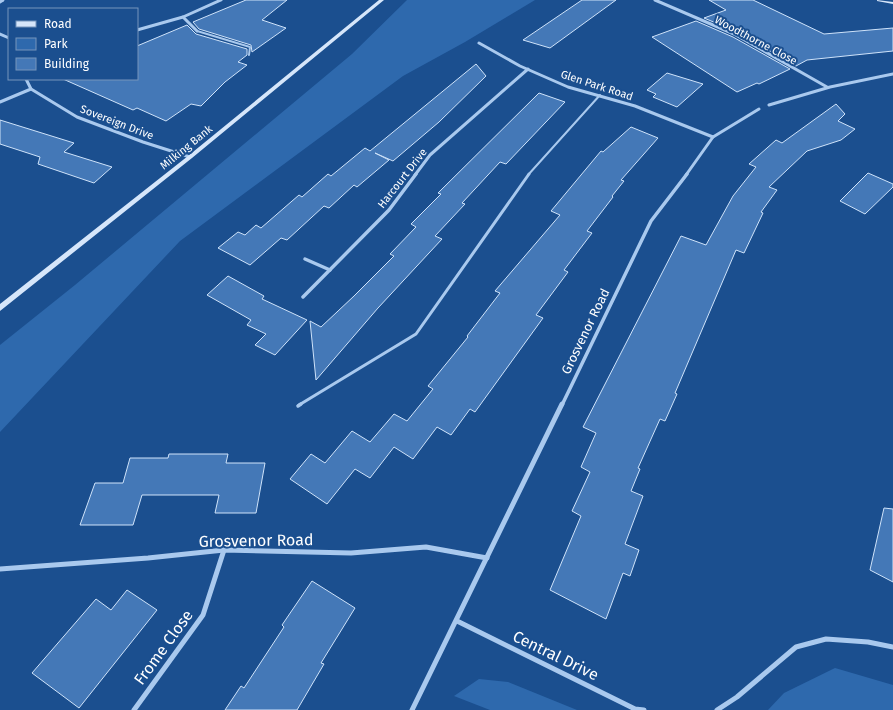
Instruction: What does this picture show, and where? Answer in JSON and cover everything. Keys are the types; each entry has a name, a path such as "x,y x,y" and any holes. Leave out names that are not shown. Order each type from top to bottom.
{"street":[{"path":"138,30 183,17 221,0"},
{"name":"Milking Bank","path":"0,308 190,157 382,0"},
{"name":"Woodthorne Close","path":"655,0 734,34 827,87"},
{"path":"879,0 893,3"},
{"path":"183,17 197,31"},
{"name":"Glen Park Road","path":"479,44 568,87 634,106 713,137"},
{"name":"Harcourt Drive","path":"303,297 389,210 430,155 528,69"},
{"path":"769,105 827,87 870,77 893,74"},
{"name":"Sovereign Drive","path":"27,80 32,89 77,117 143,142 190,157"},
{"path":"0,102 32,89"},
{"name":"Grosvenor Road","path":"412,710 458,621 651,220 703,153 713,137 759,109"},
{"path":"305,259 330,270"},
{"name":"Grosvenor Road","path":"0,569 148,558 224,550 351,553 426,547 487,558"},
{"name":"Frome Close","path":"134,710 203,615 224,550"},
{"name":"Central Drive","path":"458,621 635,708 644,710"},
{"path":"717,710 737,697 796,647 826,639 868,642 893,647"}],"lane":[{"path":"197,31 250,47 249,55"},
{"path":"298,406 416,334 532,171 600,95"}],"green space":[{"path":"407,0 535,0 465,42 403,76 180,241 0,432 0,345 75,285 352,54"},
{"path":"835,668 893,685 893,710 768,710 784,693"},
{"path":"479,679 508,682 577,710 490,710 454,696"}],"building":[{"path":"246,0 287,0 262,20 286,28 252,52 251,45 199,29 193,22"},
{"path":"582,0 616,0 550,48 523,40"},
{"path":"709,0 753,0 824,34 893,28 893,51 807,60 796,66 735,31 704,18 726,10"},
{"path":"696,21 733,37 790,69 759,84 757,83 737,92 652,37"},
{"path":"187,25 196,34 247,49 247,55 238,62 247,65 225,82 201,106 191,104 166,121 137,108 133,110 65,80 138,80 138,46"},
{"path":"476,64 486,76 439,122 393,161 375,153 389,160 357,187 354,185 329,208 324,206 287,240 281,238 250,265 218,248 238,232 245,235 256,225 261,228 299,195 302,197 328,174 331,176 365,148 370,151"},
{"path":"667,73 703,84 677,107 653,97 656,94 647,90"},
{"path":"539,93 565,102 506,164 500,162 462,203 465,204 435,236 442,239 378,308 316,380 310,321 321,327 354,296 394,256 390,254 416,227 411,224 441,194 438,193"},
{"path":"836,104 845,114 838,121 855,129 841,140 807,151 769,187 777,190 761,212 763,213 744,253 736,250 675,393 677,394 665,421 660,419 638,468 640,469 631,491 643,496 625,544 639,550 630,576 623,573 606,619 550,590 581,516 572,511 590,472 581,467 596,433 583,427 681,236 706,245 733,196 756,167 749,164 776,140 782,143"},
{"path":"0,120 74,143 64,152 112,167 94,183 38,164 40,157 0,144"},
{"path":"631,127 658,138 621,180 624,181 587,231 592,233 564,270 568,272 536,315 543,318 475,412 470,409 451,435 437,427 413,459 394,447 370,478 355,469 327,504 290,479 311,454 325,463 352,431 370,442 394,414 407,421 433,389 428,386 468,337 467,336 500,293 495,291 560,215 551,211 601,151 603,152"},
{"path":"868,173 893,184 893,187 865,214 840,201"},
{"path":"228,276 264,296 262,299 307,320 275,355 255,345 266,334 247,325 251,320 207,295"},
{"path":"169,454 228,454 226,463 265,463 256,513 215,513 219,495 142,495 133,525 80,525 95,483 123,483 130,458 168,458"},
{"path":"884,508 893,509 893,582 870,570"},
{"path":"312,581 355,608 321,663 324,664 297,710 225,710 241,686 244,688 284,627 282,625"},
{"path":"127,590 157,610 79,708 32,673 96,599 111,610"}]}
